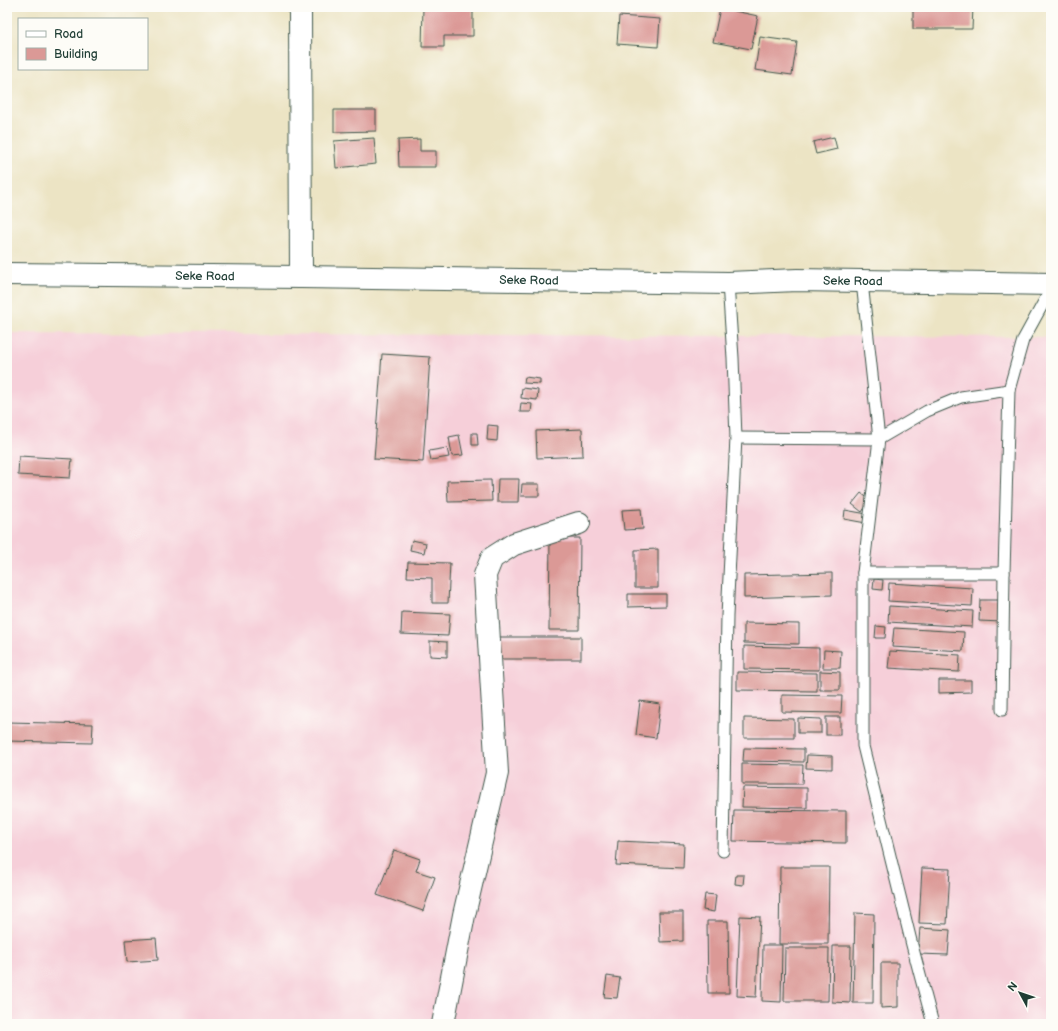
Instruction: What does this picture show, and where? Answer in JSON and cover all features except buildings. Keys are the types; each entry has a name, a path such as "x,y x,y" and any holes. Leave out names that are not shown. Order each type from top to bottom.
{"main road":[{"path":"300,7 301,277"},
{"name":"Seke Road","path":"7,274 728,283 797,280 1051,284"},
{"path":"443,1024 464,915 497,773 485,575 492,558 514,544 578,523"}],"lane":[{"path":"862,282 879,439 863,573 863,746 933,1024"},
{"path":"723,851 727,616 736,438 728,283"},
{"path":"1002,710 1009,390 1023,340 1051,289"},
{"path":"736,438 879,439 927,411 961,397 1009,390"},
{"path":"863,573 1004,573"}],"shaded area":[{"path":"7,333 1051,337 1051,1024 7,1024"}]}
